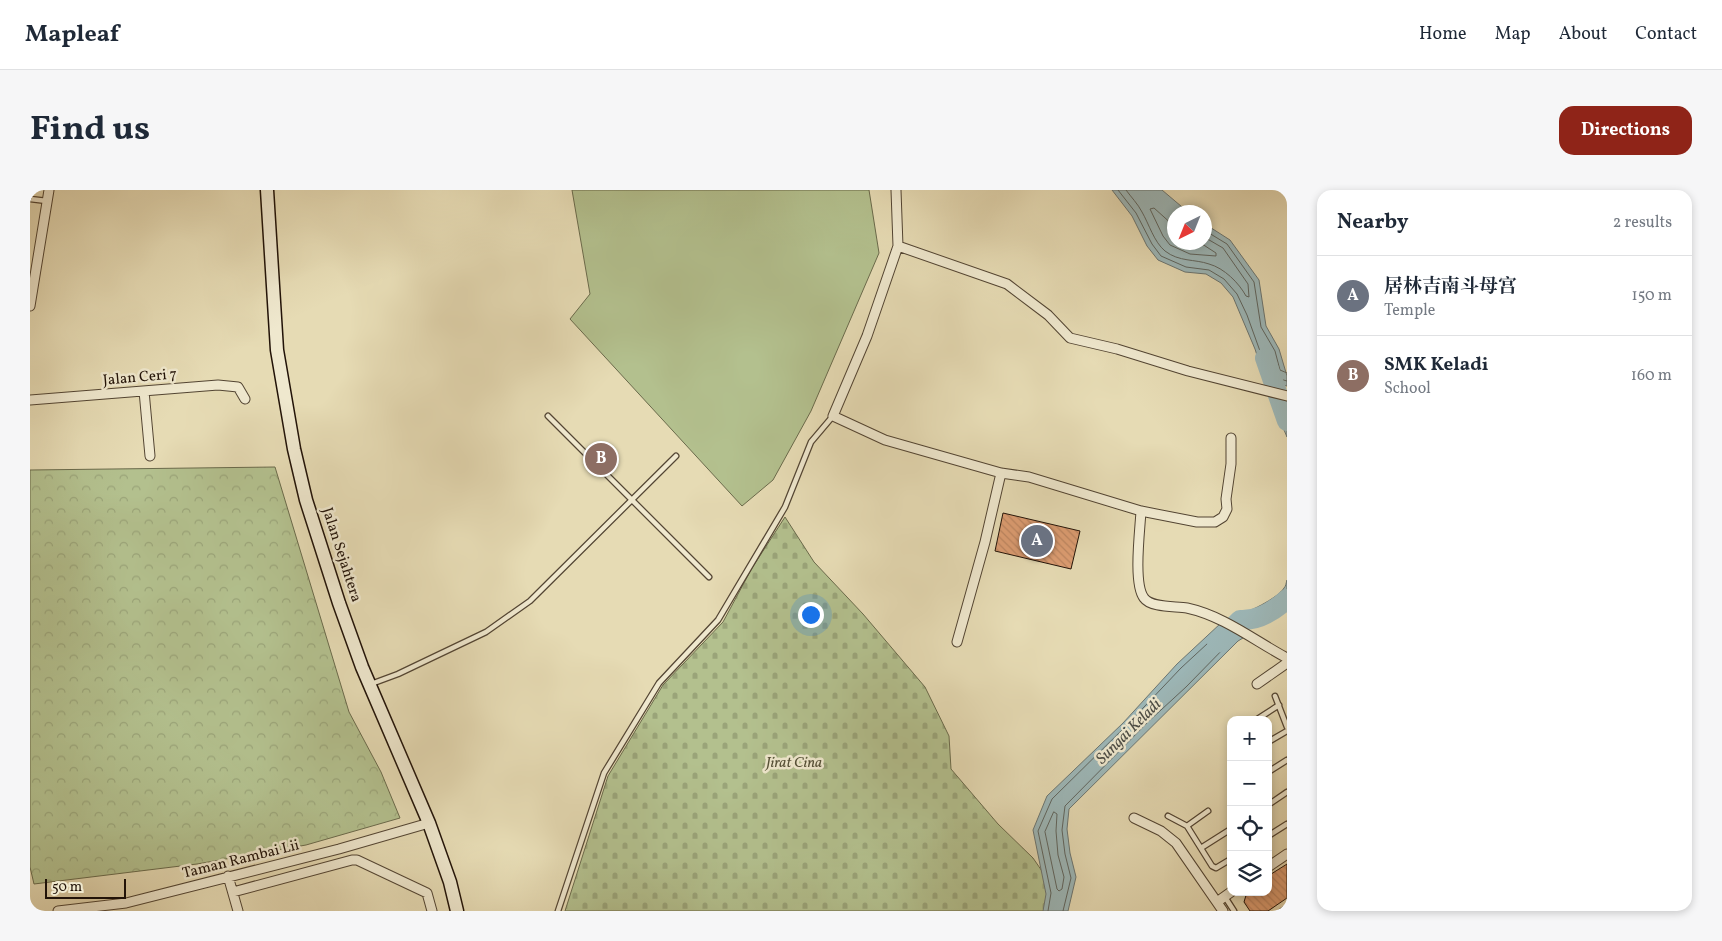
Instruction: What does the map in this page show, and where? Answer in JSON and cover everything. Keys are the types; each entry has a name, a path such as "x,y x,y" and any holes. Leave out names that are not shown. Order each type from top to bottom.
{"street":[{"path":"30,306 34,252 48,201 49,190"},
{"name":"Jalan Sejahtera","path":"267,190 277,350 294,449 306,500 339,603 369,685 429,824 450,882 457,911"},
{"path":"896,190 898,246 867,336 833,416 885,440 1001,473 1029,477 1141,511 1197,522 1215,522 1223,517 1227,509 1226,499 1231,464 1231,438"},
{"path":"898,246 1007,284 1048,315 1070,338 1287,396"},
{"name":"Jalan Ceri 7","path":"30,400 218,385 238,387 245,399"},
{"path":"144,391 150,456"},
{"path":"957,642 985,542 1001,473"},
{"path":"1141,511 1138,574 1140,590 1144,599 1151,604 1188,608 1217,619 1287,658"},
{"path":"1257,684 1287,663"},
{"path":"1134,818 1161,831 1176,843 1224,897 1223,911"},
{"name":"Taman Rambai Lii","path":"58,911 126,903 429,824"},
{"path":"1272,864 1287,854"},
{"path":"233,892 357,860 427,893 432,911"},
{"path":"228,876 238,911"}],"lane":[{"path":"30,199 48,201"},
{"path":"548,416 709,577"},
{"path":"558,911 579,843 604,773 659,683 718,620 785,507 811,442 833,416"},
{"path":"369,685 398,674 486,632 530,601 676,456"},
{"path":"1272,739 1287,729 1275,696"},
{"path":"1263,716 1279,706"},
{"path":"1272,769 1287,760"},
{"path":"1272,802 1287,792"},
{"path":"1187,826 1208,811"},
{"path":"1168,816 1187,826 1212,866 1216,868 1227,861"},
{"path":"1272,833 1287,824"},
{"path":"1201,848 1227,832"},
{"path":"1224,897 1234,911"},
{"path":"1282,911 1287,908"}],"green space":[{"path":"572,190 869,190 879,253 811,411 773,480 742,506 570,319 590,294"},
{"path":"275,467 349,712 381,772 400,818 306,845 197,864 34,884 30,867 30,470"},
{"name":"Jirat Cina","path":"785,517 814,562 863,614 925,687 949,736 951,769 998,824 1033,858 1055,890 1052,911 565,911 608,776 663,685 723,622 752,568"}],"water":[{"path":"1112,190 1162,190 1180,205 1167,205 1167,250 1212,250 1212,228 1230,240 1259,280 1266,326 1279,349 1287,376 1287,386 1265,381 1255,349 1233,297 1221,283 1206,274 1185,272 1158,260 1147,246 1132,216"},
{"path":"1270,397 1287,400 1287,437"},
{"path":"1287,580 1287,608 1278,615 1251,628 1234,616 1269,601 1281,592"},
{"path":"1221,623 1243,638 1069,809 1067,829 1076,877 1068,911 1043,911 1046,894 1033,830 1047,796 1123,723 1177,664"}],"building":[{"path":"1003,513 1080,531 1071,569 995,551"},
{"path":"1287,864 1287,898 1268,911 1250,911 1244,902 1246,896 1272,896 1272,873"}],"waterway":[{"name":"Sungai Keladi","path":"1265,358 1287,421"},
{"name":"Sungai Keladi","path":"1217,643 1240,620 1253,619 1265,614 1287,599"}],"place":[{"name":"SMK Keladi","path":"601,459"},
{"name":"居林吉南斗母宫","path":"1037,541"}]}
